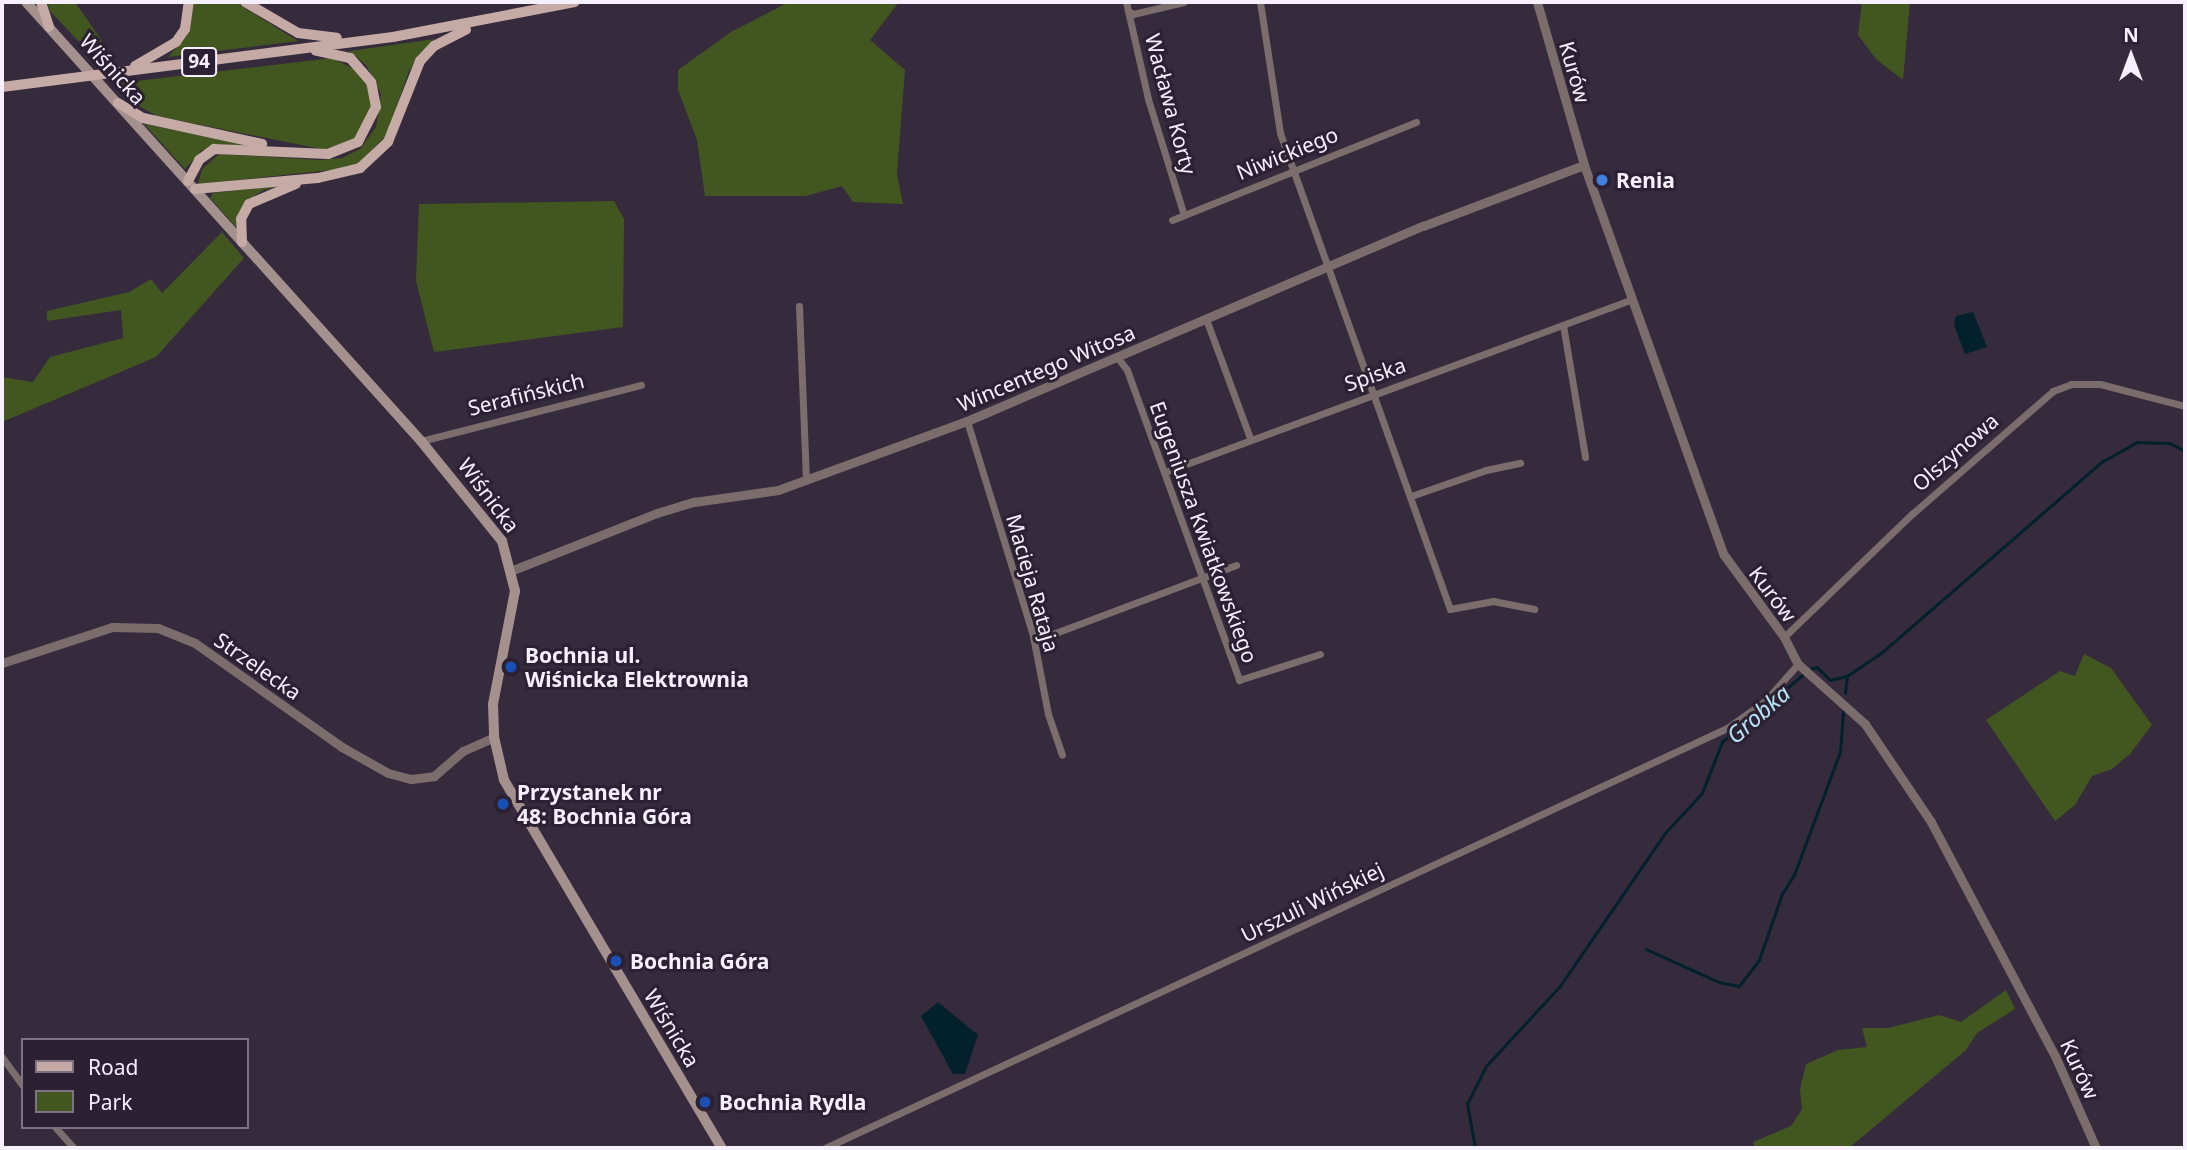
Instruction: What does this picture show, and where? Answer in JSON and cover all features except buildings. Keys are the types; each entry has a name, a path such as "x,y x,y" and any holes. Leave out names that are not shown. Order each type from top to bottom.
{"main road":[{"name":"Wiśnicka","path":"26,2 421,441 502,541 513,570 512,620 495,684 494,737 504,780 722,1148"},
{"path":"41,2 49,27"},
{"path":"116,73 153,59 176,42 185,29 189,2"},
{"path":"245,2 298,33 365,40"},
{"name":"94","path":"2,87 365,40 492,21 575,2"},
{"path":"242,242 241,219 257,198 318,178 349,172 372,160 388,142 410,79 426,53 443,40 492,21"},
{"path":"281,51 322,51 350,58 366,72 376,97 369,126 350,148 328,153 214,149 199,160 191,185 318,178"},
{"path":"118,103 143,118 292,151"}],"street":[{"name":"Wacława Korty","path":"1126,2 1147,99 1184,215"},
{"path":"1128,10 1133,14 1184,2"},
{"path":"1260,2 1280,133 1450,610 1493,601 1534,609"},
{"name":"Kurów","path":"1537,2 1584,165 1630,300 1724,555 1784,637 1802,669 1865,724 1950,853 2055,1056 2096,1148"},
{"name":"Niwickiego","path":"1172,220 1293,168 1416,122"},
{"name":"Wincentego Witosa","path":"513,570 669,509 806,481 967,421 1326,268 1584,165"},
{"name":"Spiska","path":"1165,472 1250,438 1630,300"},
{"path":"799,306 806,481"},
{"path":"1206,319 1250,438"},
{"path":"1563,325 1585,457"},
{"name":"Eugeniusza Kwiatkowskiego","path":"1117,357 1127,370 1239,680 1320,653"},
{"name":"Serafińskich","path":"421,441 640,384"},
{"name":"Olszynowa","path":"1784,637 1912,514 2053,391 2071,384 2100,384 2185,406"},
{"name":"Macieja Rataja","path":"967,421 1034,641 1048,714 1062,755"},
{"path":"1411,496 1486,470 1520,463"},
{"path":"1034,641 1236,565"},
{"name":"Strzelecka","path":"2,663 112,627 158,628 195,643 342,747 388,773 411,779 434,776 473,744 494,737"},
{"name":"Urszuli Wińskiej","path":"825,1148 1727,728 1747,718 1802,669"},
{"path":"2,1056 21,1083"},
{"path":"57,1129 74,1148"}],"green space":[{"path":"47,2 75,2 102,41 102,55 96,60 50,11"},
{"path":"193,2 235,2 298,41 168,57 187,36"},
{"path":"789,2 899,2 870,40 905,70 897,174 903,204 853,202 842,186 806,196 705,196 697,140 678,90 678,70 731,32"},
{"path":"1862,2 1910,2 1903,80 1876,59 1858,35"},
{"path":"435,39 409,71 387,135 358,164 341,169 198,184 202,169 219,154 320,160 342,158 360,149 376,127 381,94 366,65 349,51"},
{"path":"332,58 356,70 366,83 371,103 370,115 356,139 326,150 157,116 137,105 119,83"},
{"path":"144,124 260,147 216,144 201,151 185,169"},
{"path":"286,185 264,190 246,201 236,227 210,198 213,193"},
{"path":"614,201 624,219 623,327 434,352 416,281 419,204"},
{"path":"222,232 244,258 156,357 2,422 2,377 33,382 50,357 123,338 121,310 47,321 47,311 129,292 151,279 162,293"},
{"path":"2084,654 2111,668 2152,725 2130,754 2112,769 2092,776 2075,805 2055,821 1986,720 2060,671 2075,676"},
{"path":"2006,990 2015,1009 1977,1033 1966,1050 1849,1148 1755,1148 1753,1142 1791,1126 1802,1109 1800,1089 1806,1064 1838,1050 1867,1047 1862,1028 1888,1028 1939,1015 1961,1022"}],"water":[{"path":"1973,312 1987,347 1965,354 1954,325 1956,316"},
{"path":"938,1002 978,1035 965,1074 953,1074 921,1016"}],"waterway":[{"name":"Grobka","path":"1810,669 1817,667 1830,680 1847,676 1880,654 2103,461 2137,442 2170,443 2185,451"},
{"name":"Grobka","path":"1475,1148 1467,1104 1486,1066 1560,986 1665,833 1702,793 1722,742 1805,673"},
{"path":"1845,693 1847,676"},
{"path":"1646,949 1719,982 1739,986 1759,960 1782,894 1794,875 1840,752 1843,712"}],"place":[{"name":"Renia","path":"1602,180"},
{"name":"Bochnia ul. Wiśnicka Elektrownia","path":"511,667"},
{"name":"Przystanek nr 48: Bochnia Góra","path":"503,804"},
{"name":"Bochnia Góra","path":"616,961"},
{"name":"Bochnia Rydla","path":"705,1102"}]}
